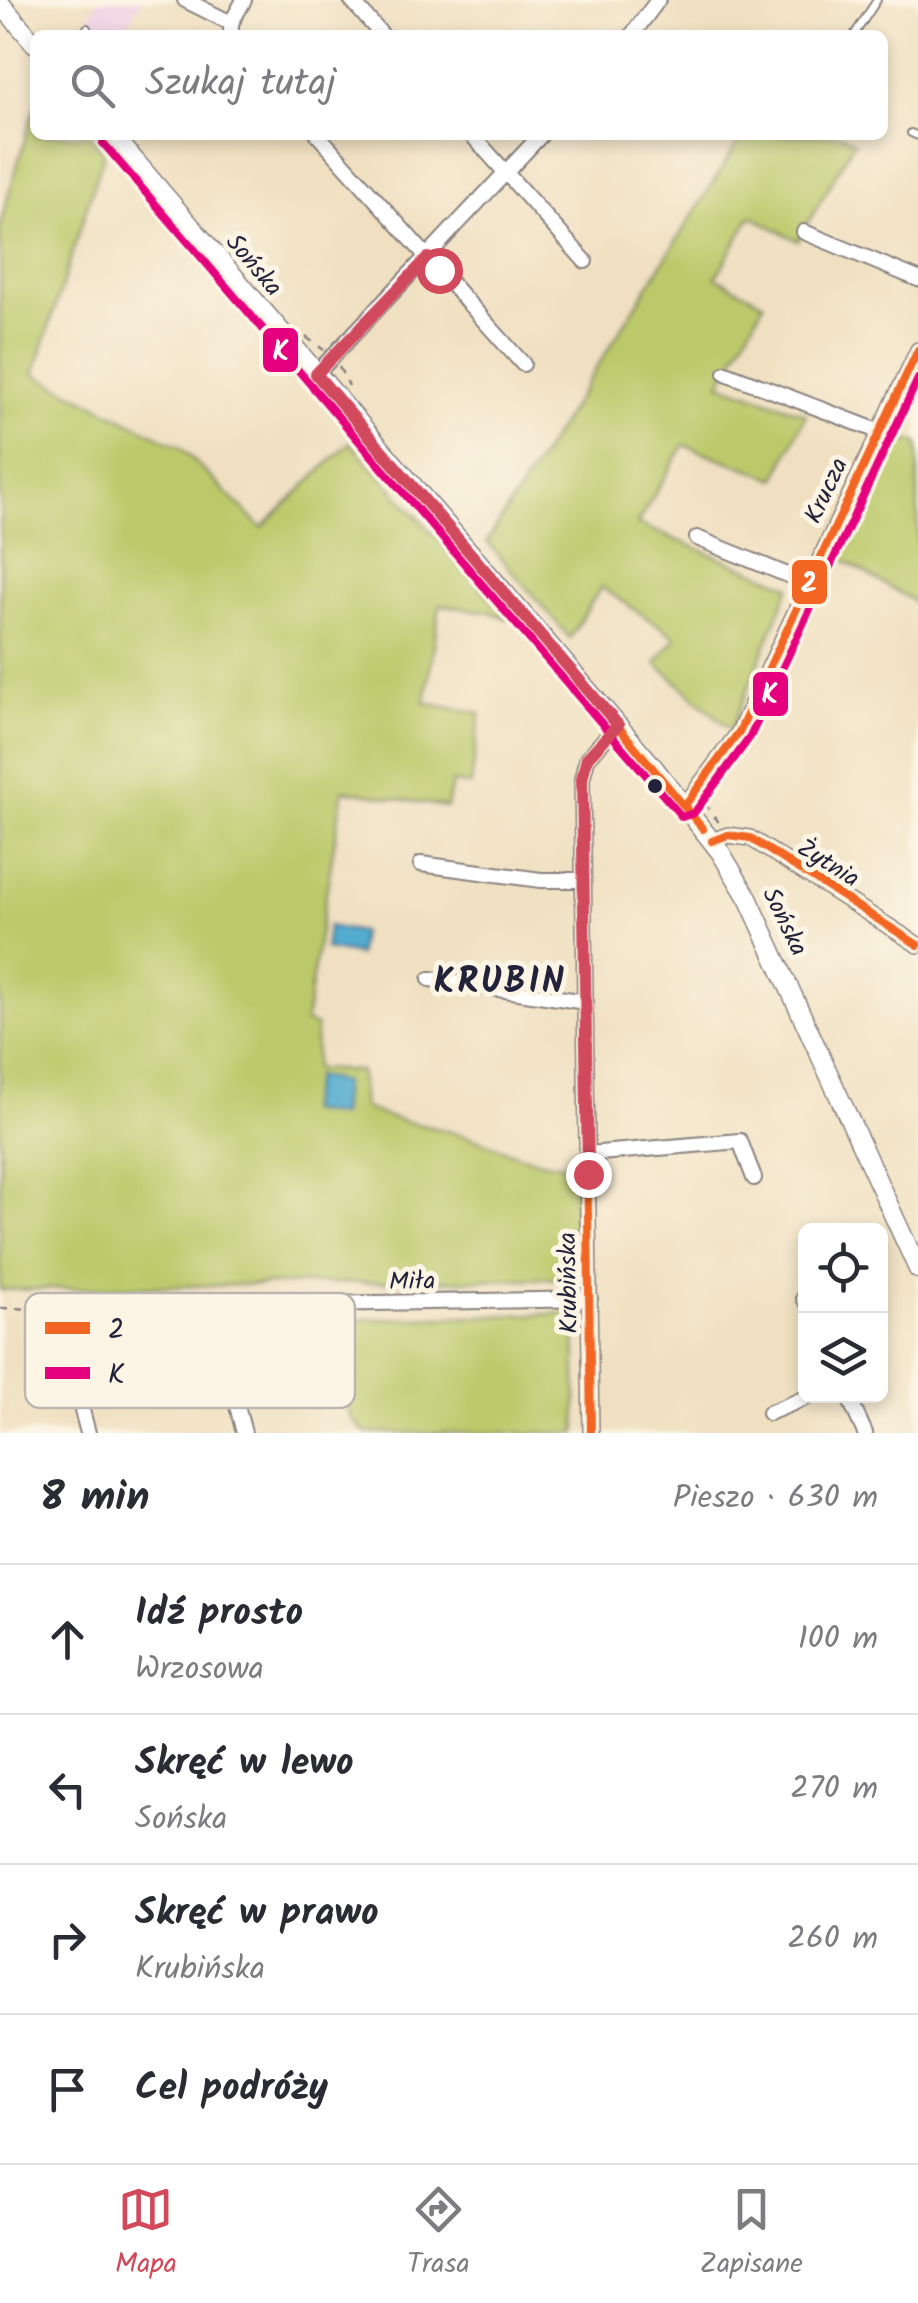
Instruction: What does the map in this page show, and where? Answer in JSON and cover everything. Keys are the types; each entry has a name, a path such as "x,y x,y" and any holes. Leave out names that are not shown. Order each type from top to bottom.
{"street":[{"path":"185,0 231,29 244,0"},
{"path":"351,0 378,30"},
{"path":"636,30 658,0"},
{"path":"0,3 30,38"},
{"name":"Sońska","path":"117,140 686,805 748,898 918,1269"},
{"path":"322,140 523,364"},
{"path":"477,140 585,261"},
{"path":"316,374 536,140"},
{"path":"804,232 918,279"},
{"name":"Krucza","path":"686,805 739,732 918,350"},
{"path":"726,373 878,431"},
{"path":"696,538 808,582"},
{"name":"Krubińska","path":"590,1433 584,768 618,725"},
{"name":"Żytnia","path":"712,842 728,834 750,838 918,945"},
{"path":"421,864 541,880 584,880"},
{"path":"430,979 586,1002"},
{"path":"588,1154 740,1140 754,1178"},
{"name":"Miła","path":"355,1303 590,1298"},
{"path":"770,1413 798,1401"},
{"path":"851,1403 864,1433"},
{"path":"82,1408 88,1433"},
{"path":"238,1408 244,1433"}],"lane":[{"path":"857,30 877,0"}],"path":[{"path":"0,1308 25,1308"}],"shaded area":[{"path":"98,0 141,0 125,30 82,30"}],"green space":[{"path":"30,123 30,140 94,140 104,153 34,374 180,447 262,528 350,442 509,619 490,612 440,605 425,703 480,713 471,785 452,783 447,807 343,790 305,1022 316,1026 315,1069 360,1071 363,1107 528,1158 575,1165 574,1278 0,1290 0,224"},
{"path":"740,140 854,142 798,241 751,216 716,277 764,303 720,383 806,414 776,479 684,445 637,524 790,586 731,730 656,663 676,637 601,587 570,638 487,542"},
{"path":"886,434 918,443 918,604 830,552"},
{"path":"575,1313 577,1433 365,1433 348,1408 355,1408 355,1320"}],"water":[{"path":"328,926 361,932 358,955 325,949"},
{"path":"315,1076 343,1082 340,1116 307,1111"}],"transit line":[{"name":"K","path":"103,143 682,817 694,813 750,737 918,379"},
{"name":"2","path":"685,805 739,732 918,350"},
{"name":"2","path":"617,725 703,829"},
{"name":"2","path":"591,1433 582,779 587,759 617,725"},
{"name":"2","path":"712,841 728,835 750,838 918,945"}],"district":[{"name":"KRUBIN","path":"500,980"}],"route":[{"path":"439,270 428,258 316,374 618,725 587,758 582,779 588,1174"}]}
